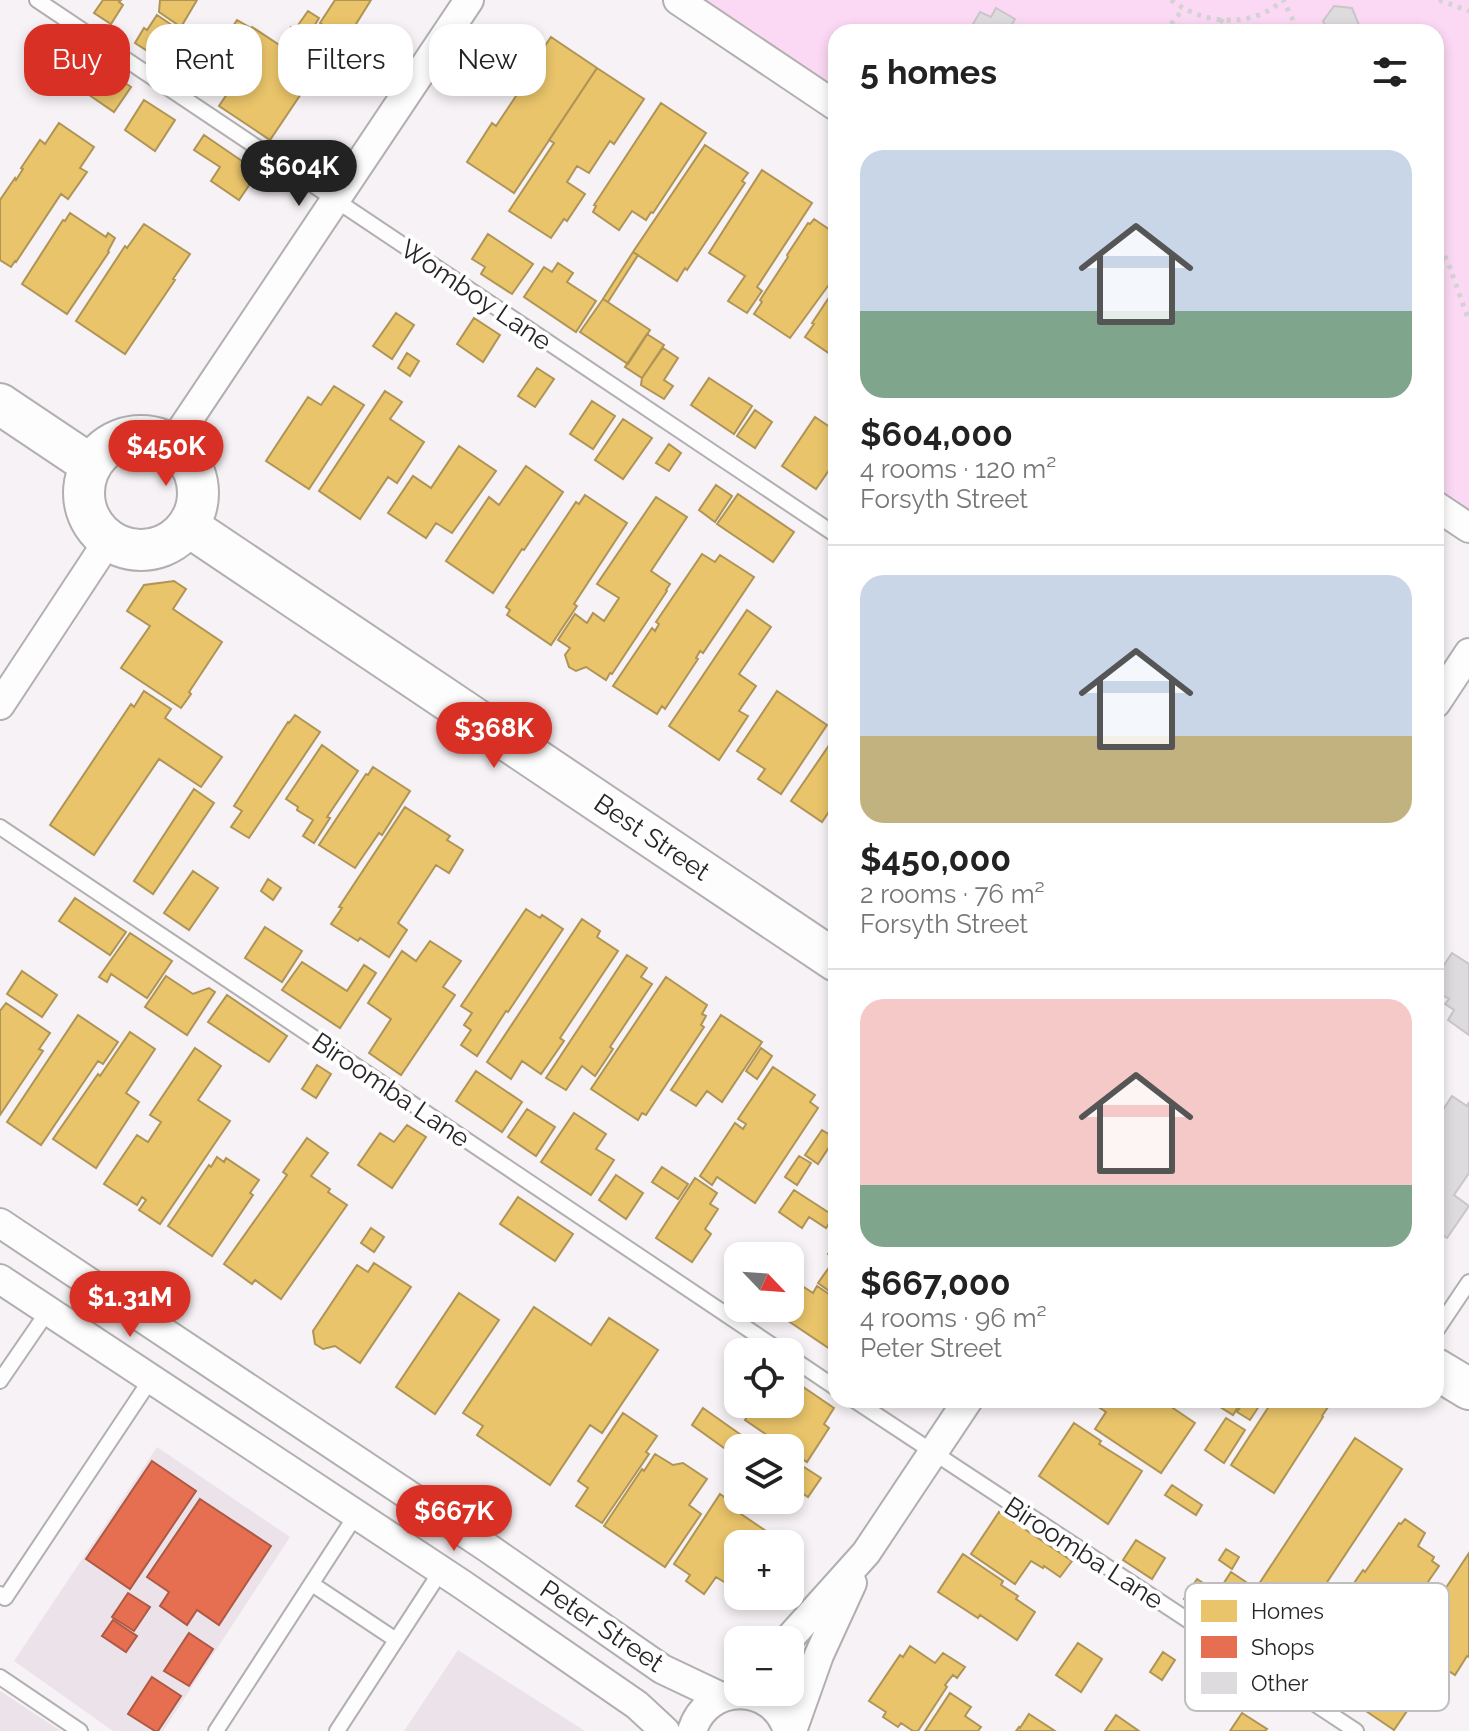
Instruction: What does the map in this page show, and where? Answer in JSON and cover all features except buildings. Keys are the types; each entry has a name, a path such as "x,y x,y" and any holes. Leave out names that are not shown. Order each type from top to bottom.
{"street":[{"path":"172,444 469,0"},
{"path":"678,0 828,101"},
{"path":"0,404 91,465"},
{"path":"136,436 155,437 172,444 187,457 196,473 199,492 196,511 175,540 150,550 124,549 108,541 87,514 85,481 91,465 118,440 136,436"},
{"path":"1444,511 1469,528"},
{"name":"Best Street","path":"188,526 828,956"},
{"path":"0,705 108,541"},
{"path":"1444,691 1469,653"},
{"name":"Peter Street","path":"0,1272 11,1231 488,1548 662,1669 724,1691"},
{"name":"Peter Street","path":"0,1279 452,1578 637,1705 665,1731"},
{"path":"145,1376 165,1333"},
{"path":"1444,1374 1469,1389"},
{"path":"801,1626 866,1553 963,1408"},
{"path":"321,1491 345,1454"},
{"path":"452,1578 488,1548"},
{"path":"790,1731 819,1655 866,1553"},
{"path":"692,1731 695,1721 706,1707 724,1698"},
{"name":"Peter Street","path":"772,1706 790,1731"}],"lane":[{"name":"Womboy Lane","path":"37,0 828,530"},
{"name":"Biroomba Lane","path":"0,827 761,1338"},
{"path":"1444,1319 1469,1282"},
{"path":"0,1381 48,1311"},
{"path":"804,1366 828,1383"},
{"path":"0,1594 5,1598 145,1376"},
{"name":"Biroomba Lane","path":"866,1408 1185,1619"},
{"path":"216,1731 356,1515"},
{"path":"337,1731 396,1640 452,1578"},
{"path":"312,1584 396,1640"},
{"path":"0,1677 80,1731"},
{"name":"Biroomba Lane","path":"1326,1711 1356,1731"}],"path":[{"path":"1171,0 1205,18 1220,20 1268,11 1283,0 1295,24"},
{"path":"1439,0 1469,11"},
{"path":"1171,24 1183,9"},
{"path":"1220,20 1226,24"},
{"path":"1444,255 1469,321"}],"shaded area":[{"path":"678,0 1469,0 1469,528 1444,511 1444,24 828,24 828,101"},
{"path":"157,1447 290,1537 163,1731 113,1731 14,1661"},
{"path":"458,1650 585,1731 404,1731"},
{"path":"0,1691 61,1731 0,1731"}]}
